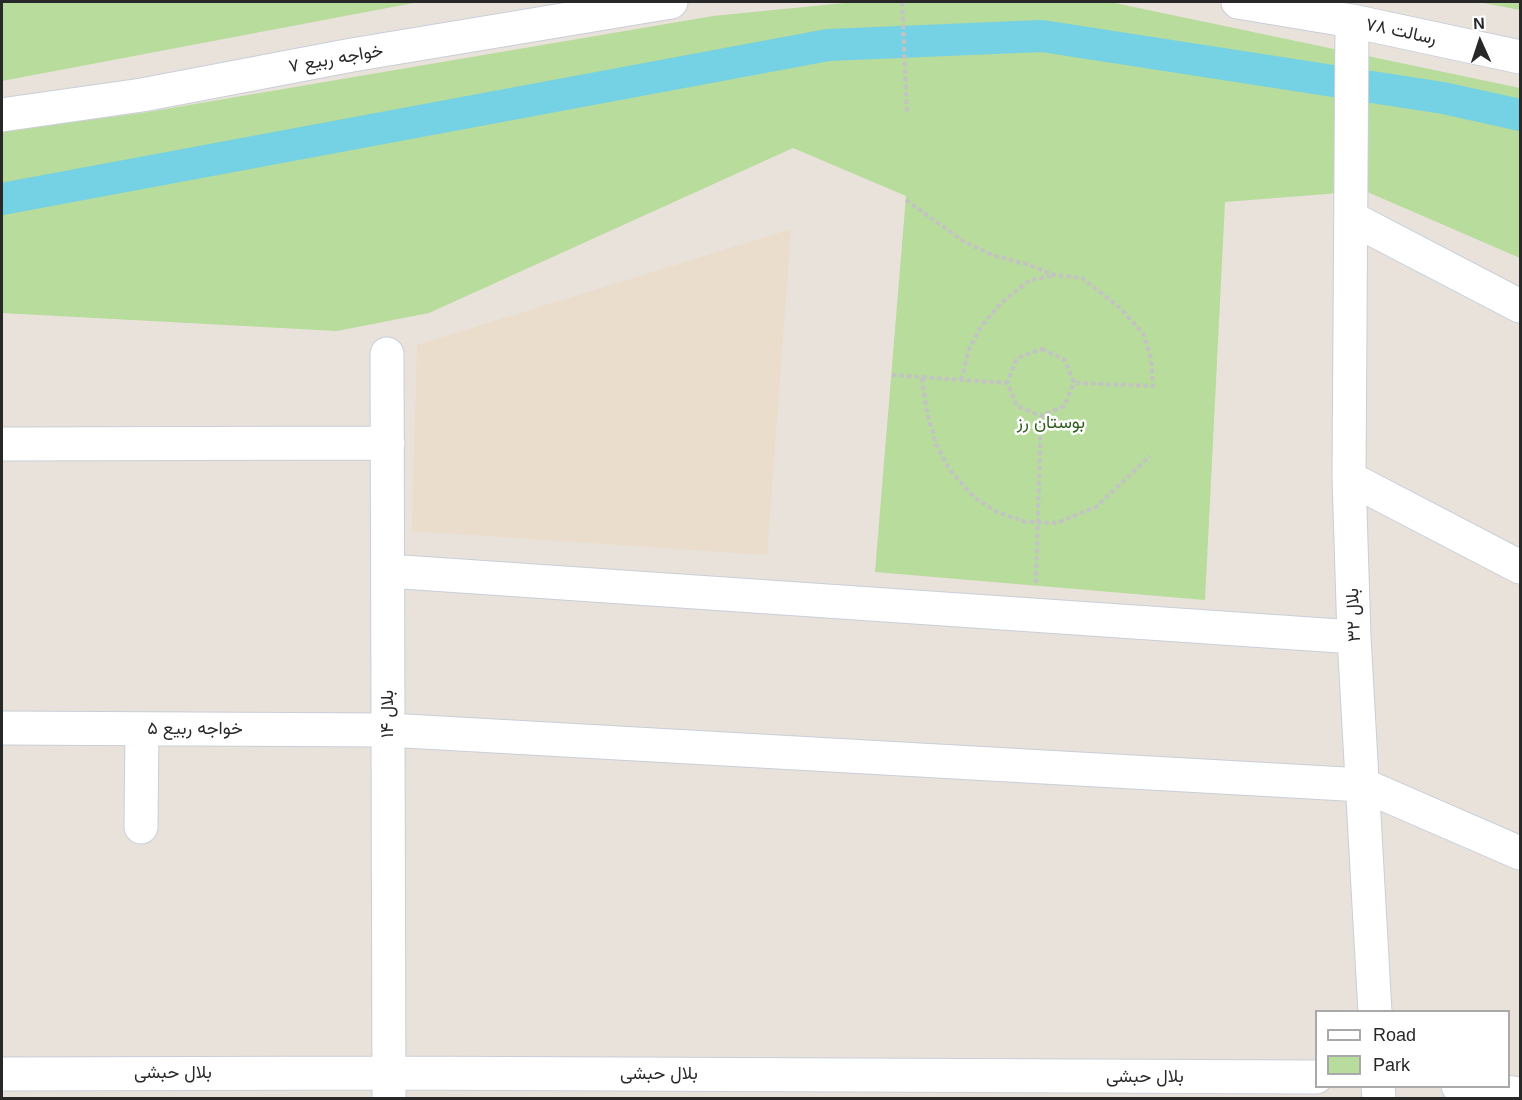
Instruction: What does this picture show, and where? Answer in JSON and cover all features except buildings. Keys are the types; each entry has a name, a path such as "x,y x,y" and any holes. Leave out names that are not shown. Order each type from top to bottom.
{"street":[{"name":"خواجه ربیع ۷","path":"2,115 142,95 352,55 671,2"},
{"path":"1238,2 1352,35"},
{"name":"رسالت ۷۸","path":"1352,35 1521,57"},
{"name":"بلال ۳۲","path":"1352,35 1349,478 1354,637 1375,1010"},
{"path":"1351,218 1519,303"},
{"name":"بلال ۱۴","path":"387,354 389,1086"},
{"path":"2,444 388,443"},
{"path":"1349,478 1521,567"},
{"path":"388,571 1354,637"},
{"name":"خواجه ربیع ۵","path":"2,728 388,730 1364,785"},
{"path":"141,827 142,729"},
{"path":"1364,785 1521,853"},
{"path":"2,1074 2,1098"},
{"name":"بلال حبشی","path":"2,1074 389,1086 1315,1077"},
{"path":"1474,1088 1521,1094"}],"path":[{"path":"902,2 907,114"},
{"path":"906,200 963,241 992,255 1055,275 1082,279 1119,308 1143,333 1151,358 1153,386 1074,383"},
{"path":"962,380 969,349 982,325 1002,302 1030,280 1055,275"},
{"path":"1042,349 1065,360 1074,383 1064,406 1041,416 1017,406 1007,383 1017,358 1042,349"},
{"path":"892,375 1007,383"},
{"path":"922,378 927,413 936,444 949,470 974,497 997,512 1026,522 1057,523 1096,507 1150,456"},
{"path":"1036,584 1041,416"}],"shaded area":[{"path":"791,229 767,555 412,531 417,345"}],"green space":[{"path":"2,2 419,2 2,81"},
{"name":"بوستان رز","path":"854,2 1110,2 1520,88 1520,258 1365,191 1225,202 1205,600 875,572 906,196 793,148 429,313 337,331 2,313 2,131 142,113 713,16"},
{"path":"1478,2 1520,2 1520,10"}],"waterway":[{"path":"2,199 828,45 1042,36 1443,98 1520,115"}]}
